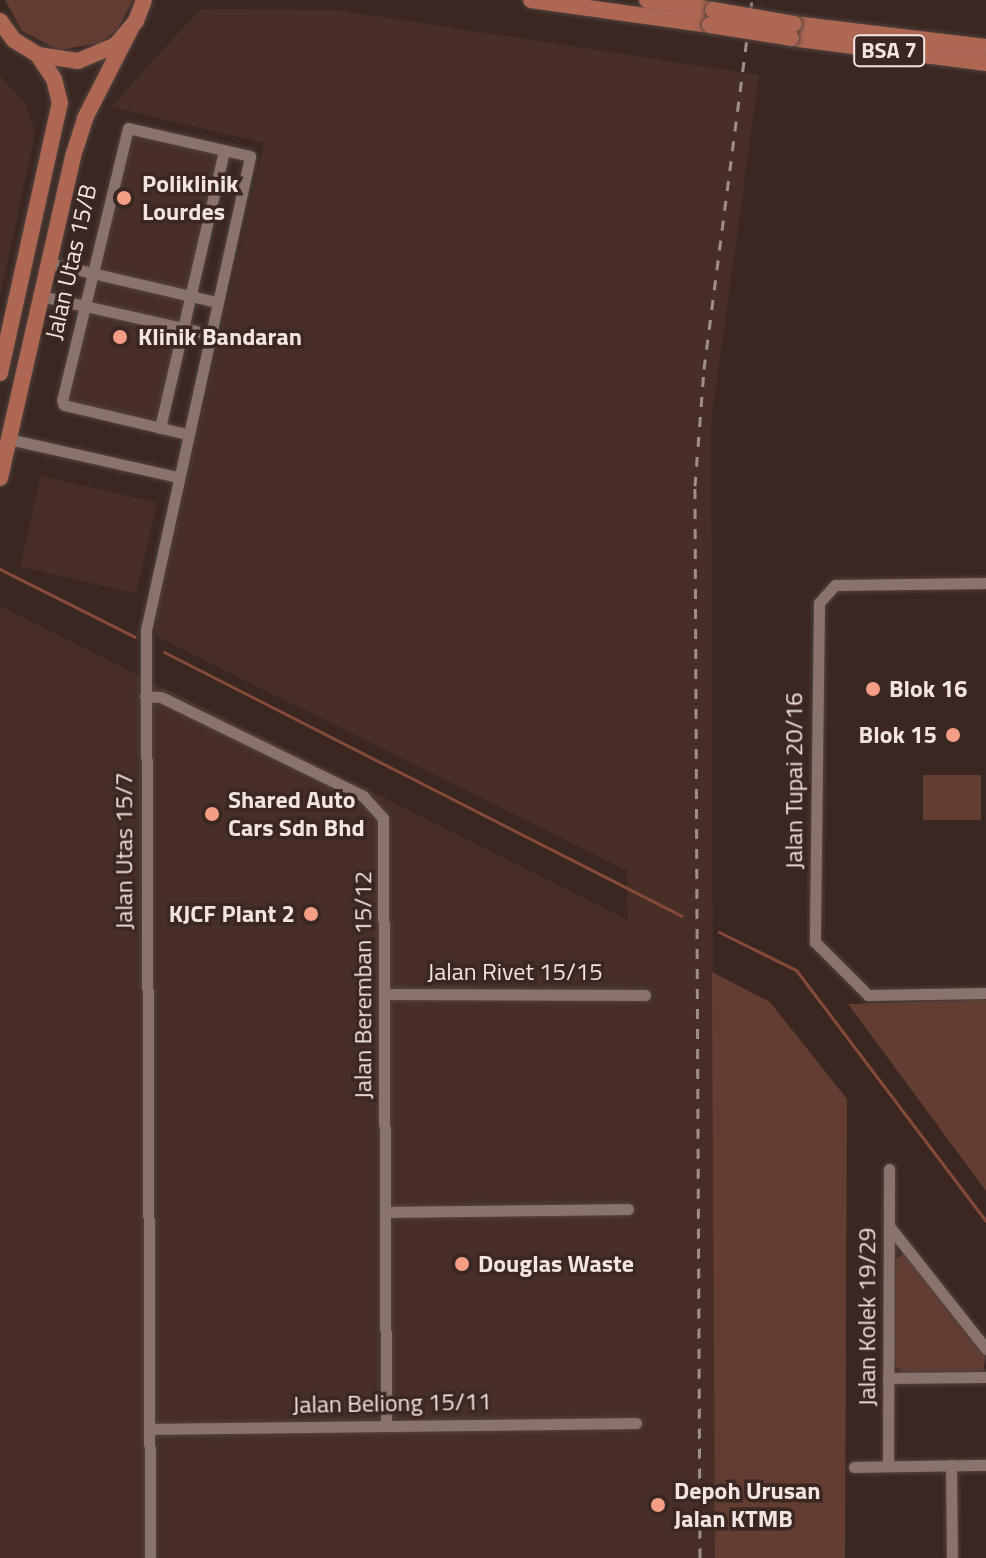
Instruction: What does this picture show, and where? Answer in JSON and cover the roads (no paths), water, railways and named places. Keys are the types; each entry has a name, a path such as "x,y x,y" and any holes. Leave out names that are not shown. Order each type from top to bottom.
{"main road":[{"path":"0,478 73,156 85,118 142,6 159,0"},
{"name":"BSA 7","path":"531,0 712,18 986,63"},
{"name":"BSA 7","path":"647,0 712,18"},
{"path":"0,373 8,302 60,103 54,79 38,55 1,26"},
{"path":"38,55 57,61 88,58 116,45 130,30"},
{"name":"BSA 7","path":"793,31 986,47"}],"street":[{"name":"Jalan Utas 15/B","path":"187,434 64,405 91,273 128,128 250,156"},
{"path":"160,428 224,150"},
{"name":"Jalan Utas 15/7","path":"150,1558 146,630 250,156"},
{"path":"49,263 217,302"},
{"path":"41,296 209,334"},
{"path":"9,439 178,477"},
{"name":"Jalan Tupai 20/16","path":"986,583 835,585 819,603 815,942 868,995 986,993"},
{"name":"Jalan Beremban 15/12","path":"145,696 161,697 379,808 383,818 386,1424"},
{"name":"Jalan Rivet 15/15","path":"385,994 645,995"},
{"name":"Jalan Kolek 19/29","path":"888,1466 889,1169"},
{"path":"386,1212 628,1209"},
{"path":"889,1226 986,1349"},
{"path":"888,1378 986,1377"},
{"name":"Jalan Beliong 15/11","path":"149,1429 636,1423"},
{"path":"951,1465 952,1558"},
{"path":"854,1467 986,1465"}],"waterway":[{"path":"0,569 135,637"},
{"path":"164,652 682,916"},
{"path":"719,932 796,970 986,1221"}],"railway":[{"path":"700,1558 695,486 704,369 752,0"}],"place":[{"name":"Poliklinik Lourdes","path":"124,198"},
{"name":"Klinik Bandaran","path":"120,337"},
{"name":"Blok 16","path":"873,689"},
{"name":"Blok 15","path":"953,735"},
{"name":"Shared Auto Cars Sdn Bhd","path":"212,814"},
{"name":"KJCF Plant 2","path":"311,914"},
{"name":"Douglas Waste","path":"462,1264"},
{"name":"Depoh Urusan Jalan KTMB","path":"658,1505"}]}
